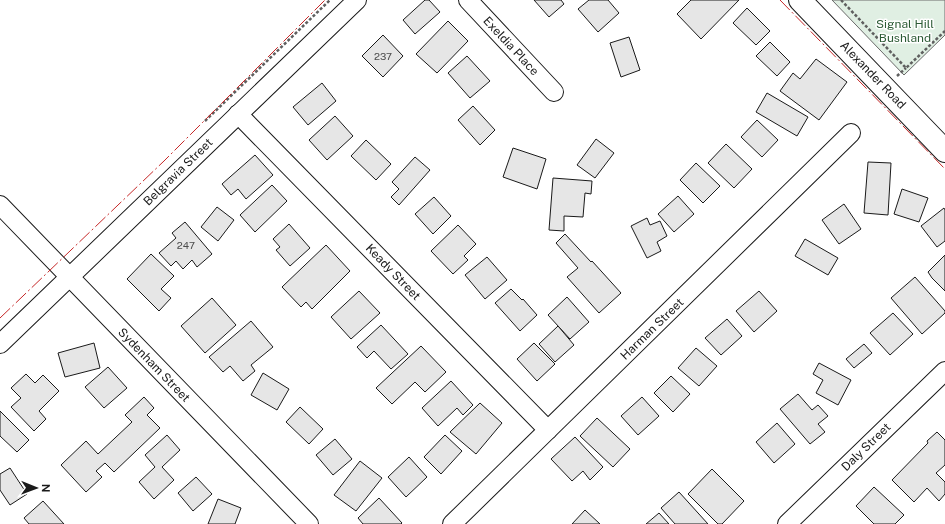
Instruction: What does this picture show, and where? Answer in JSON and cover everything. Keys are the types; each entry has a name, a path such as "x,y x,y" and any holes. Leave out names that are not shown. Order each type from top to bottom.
{"main road":[{"name":"Alexander Road","path":"800,0 945,151"},
{"name":"Alexander Road","path":"817,0 900,74 945,132"}],"street":[{"name":"Belgravia Street","path":"0,344 357,0"},
{"name":"Exeldia Place","path":"468,0 554,92"},
{"name":"Keady Street","path":"238,114 548,430"},
{"name":"Harman Street","path":"452,524 851,133"},
{"name":"Sydenham Street","path":"0,205 309,524"},
{"name":"Daly Street","path":"786,524 945,371"}],"path":[{"path":"841,0 900,74 945,31"},
{"path":"211,115 224,128"}],"green space":[{"name":"Signal Hill Bushland","path":"832,0 945,0 945,35 904,75"}],"building":[{"path":"425,0 429,0 440,12 415,34 403,20"},
{"path":"534,0 561,0 564,4 549,17"},
{"path":"589,0 608,0 619,13 598,32 578,9"},
{"path":"691,0 739,0 701,39 677,14"},
{"path":"747,8 770,31 756,45 733,23"},
{"path":"448,21 468,41 437,73 416,54"},
{"path":"383,35 403,56 383,77 362,56"},
{"path":"629,37 640,70 621,77 610,43"},
{"path":"770,42 790,62 777,76 756,56"},
{"path":"467,56 490,81 470,98 448,73"},
{"path":"816,59 847,82 819,120 780,91 793,73 800,79"},
{"path":"322,83 336,101 308,125 293,107"},
{"path":"767,93 808,117 797,136 756,112"},
{"path":"473,106 495,130 480,145 458,120"},
{"path":"335,116 353,136 327,160 309,140"},
{"path":"757,120 778,140 762,157 741,137"},
{"path":"596,139 614,153 595,178 577,165"},
{"path":"366,140 391,164 376,180 351,156"},
{"path":"726,144 752,169 734,188 708,163"},
{"path":"513,148 546,159 537,189 503,177"},
{"path":"255,155 273,175 246,199 238,189 231,195 222,184"},
{"path":"415,157 430,170 399,205 391,197 399,189 392,182"},
{"path":"868,162 891,163 888,215 864,213"},
{"path":"696,163 720,186 703,203 680,180"},
{"path":"553,178 592,181 591,194 585,193 583,217 564,216 564,231 549,230"},
{"path":"272,185 287,201 255,232 240,215"},
{"path":"902,189 928,198 919,222 894,214"},
{"path":"678,196 694,214 674,232 658,214"},
{"path":"434,197 451,216 433,234 415,214"},
{"path":"844,204 861,229 839,244 822,220"},
{"path":"217,207 234,220 218,241 201,227"},
{"path":"944,208 945,241 937,247 921,226"},
{"path":"647,218 650,225 660,221 667,236 657,242 661,251 647,258 631,226"},
{"path":"185,222 212,254 197,267 192,260 183,269 176,261 171,266 159,253 176,238 172,233"},
{"path":"289,224 310,248 290,266 276,250 280,247 273,239"},
{"path":"458,225 476,244 464,256 468,260 453,274 431,251"},
{"path":"565,234 621,293 599,313 567,277 578,268 556,243"},
{"path":"805,239 838,258 828,275 795,256"},
{"path":"326,245 350,271 312,309 306,302 301,307 282,287"},
{"path":"151,254 174,276 161,289 171,298 159,311 127,279"},
{"path":"945,255 945,291 928,272"},
{"path":"487,257 507,280 485,299 465,275"},
{"path":"915,277 945,311 945,313 922,334 891,298"},
{"path":"511,289 522,300 523,299 537,315 520,331 495,303"},
{"path":"359,291 380,313 351,339 331,317"},
{"path":"759,291 777,311 754,332 736,311"},
{"path":"567,297 589,322 570,339 548,315"},
{"path":"212,298 236,325 205,353 181,326"},
{"path":"893,313 913,334 890,355 870,333"},
{"path":"727,319 742,336 721,355 705,338"},
{"path":"251,321 273,347 251,365 255,371 243,381 230,366 223,372 209,357"},
{"path":"381,325 408,354 391,369 374,351 367,358 357,347"},
{"path":"558,326 574,345 555,362 539,344"},
{"path":"94,343 100,368 65,377 58,353"},
{"path":"534,343 555,364 537,381 517,359"},
{"path":"864,344 872,353 854,368 846,359"},
{"path":"421,346 446,372 425,392 415,382 392,404 376,388"},
{"path":"696,348 717,366 699,386 678,368"},
{"path":"819,363 851,380 838,405 816,393 823,380 813,374"},
{"path":"108,367 127,388 104,408 85,387"},
{"path":"263,373 289,389 277,410 251,395"},
{"path":"26,374 35,383 43,375 59,391 39,411 46,419 34,431 11,407 21,398 11,388"},
{"path":"671,376 690,394 673,412 654,393"},
{"path":"451,381 473,405 463,415 457,408 438,426 422,408"},
{"path":"798,394 812,410 818,405 828,416 818,424 825,432 810,444 780,409"},
{"path":"144,397 154,408 147,415 160,428 114,472 105,463 96,471 102,477 86,492 61,465 86,441 98,454 132,422 125,415"},
{"path":"642,397 659,416 638,435 621,416"},
{"path":"480,403 502,423 476,454 450,432"},
{"path":"300,407 323,429 309,444 286,422"},
{"path":"0,411 29,440 17,452 0,436"},
{"path":"597,418 630,449 613,467 580,436"},
{"path":"777,423 795,444 774,463 756,442"},
{"path":"937,432 945,440 945,465 936,473 945,482 945,494 939,501 927,488 914,502 892,480"},
{"path":"167,435 180,450 162,467 174,480 154,499 139,482 155,467 145,455"},
{"path":"445,435 462,451 441,474 424,457"},
{"path":"575,437 603,467 590,480 583,471 572,481 551,459"},
{"path":"335,439 352,459 333,475 316,455"},
{"path":"409,457 427,477 406,497 388,477"},
{"path":"360,461 382,478 356,511 334,495"},
{"path":"10,468 27,494 10,505 0,490 0,474"},
{"path":"712,469 744,501 722,524 718,524 688,494"},
{"path":"196,477 212,494 193,511 178,493"},
{"path":"874,487 904,515 895,524 874,524 856,506"},
{"path":"679,492 708,524 675,524 661,508"},
{"path":"379,498 402,523 401,524 363,524 358,518"},
{"path":"218,499 241,508 235,524 208,524"},
{"path":"43,501 64,524 29,524 24,518"},
{"path":"585,510 600,524 572,524"},
{"path":"659,513 669,524 646,524"}],"power":[{"path":"0,318 164,161 325,0"},
{"path":"780,0 945,169"}]}
